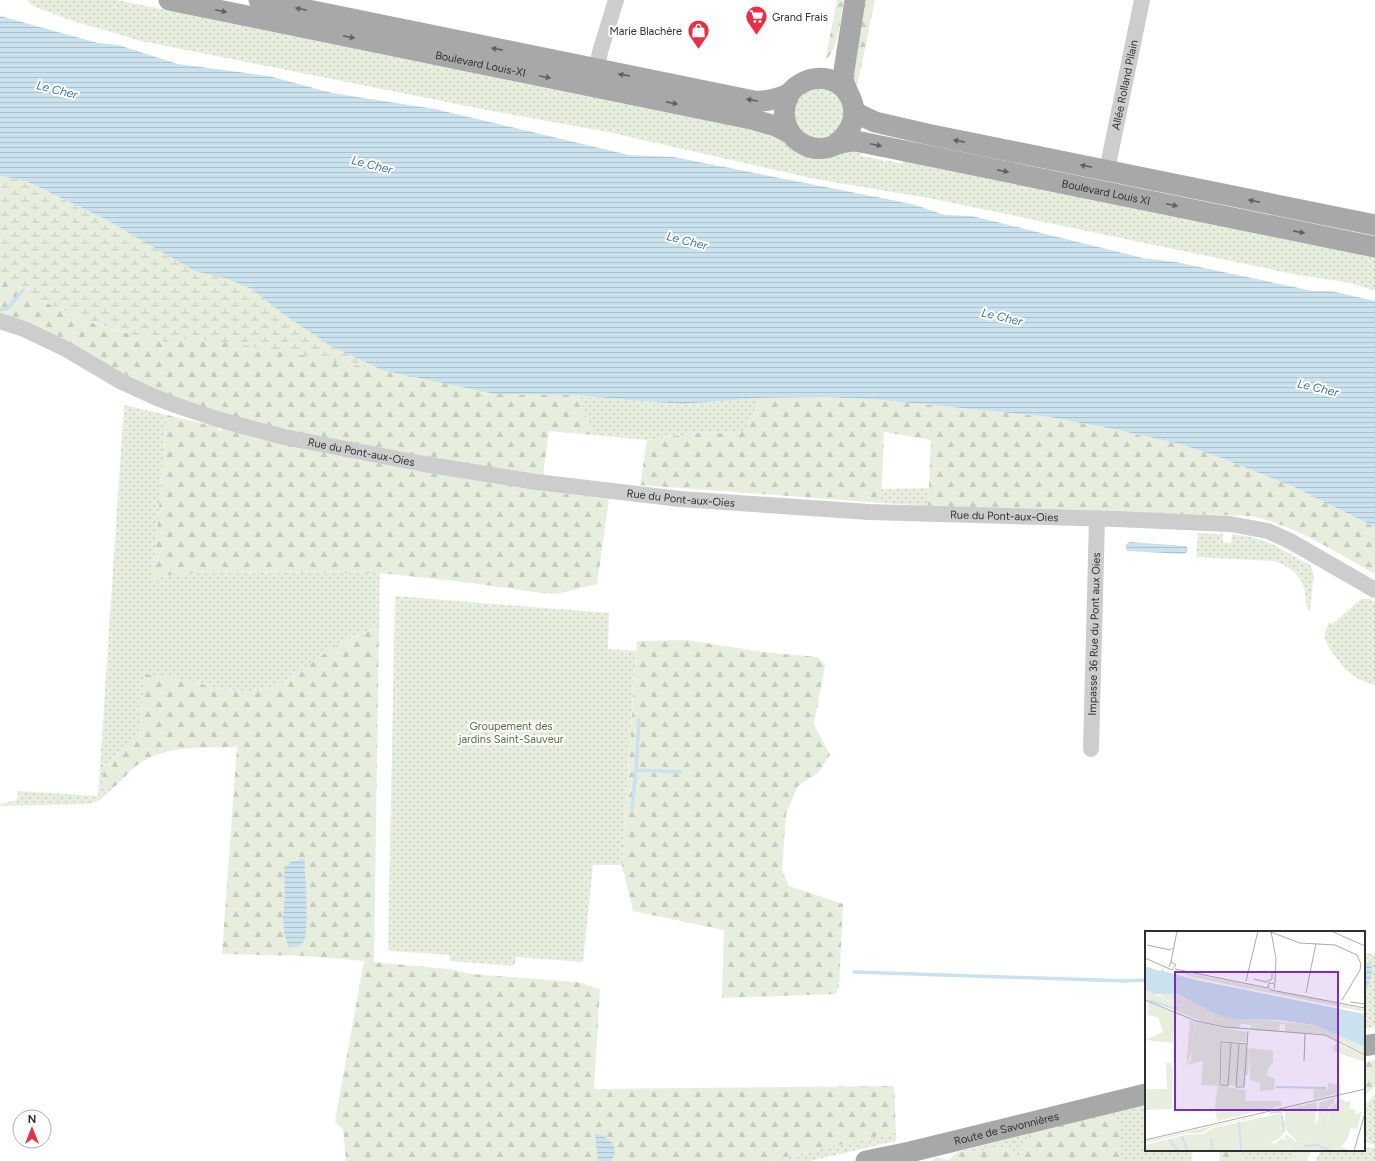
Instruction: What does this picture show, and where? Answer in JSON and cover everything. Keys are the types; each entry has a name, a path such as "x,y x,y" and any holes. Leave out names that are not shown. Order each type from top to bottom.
{"main road":[{"name":"Boulevard Louis-XI","path":"169,0 751,119 776,126 790,133"},
{"name":"Boulevard Louis-XI","path":"259,0 754,101 769,101 789,94"},
{"path":"853,8 843,77 852,103 853,121 850,130 837,143 829,147 811,148 803,145 790,133 785,124 785,103 789,94 796,86 829,71 834,65 843,46 853,8"},
{"path":"816,78 835,82 843,88 852,103"},
{"name":"Boulevard Louis XI","path":"852,103 875,122 1375,225"},
{"name":"Boulevard Louis XI","path":"837,143 848,141 862,142 1375,247"},
{"path":"1365,1036 1375,1034"},
{"path":"1365,1046 1375,1044"},
{"name":"Route de Savonnières","path":"866,1161 1145,1094"}],"street":[{"path":"597,69 600,52 616,0"},
{"name":"Allée Rolland Pilain","path":"1107,170 1142,0"},
{"name":"Rue du Pont-aux-Oies","path":"0,321 24,329 66,349 122,382 157,398 184,408 218,419 284,436 424,464 536,482 680,499 869,512 1097,518 1230,524 1268,531 1290,541 1375,590"},
{"name":"Impasse 36 Rue du Pont aux Oies","path":"1091,749 1097,518"}],"green space":[{"path":"27,0 117,0 766,133 781,140 792,149 862,152 861,156 883,160 883,162 885,162 885,160 903,164 903,160 1375,256 1375,291 1350,283 1293,274 934,199 815,179 608,132 492,111 141,41 70,20 38,8 29,3"},
{"path":"837,0 844,0 840,24 836,41 830,56 825,62"},
{"path":"865,0 875,0 857,87 850,70"},
{"path":"818,88 830,91 838,97 844,114 842,123 837,131 830,137 812,139 796,128 793,106 801,94"},
{"path":"0,176 495,394 577,395 594,435 549,431 543,475 481,466 303,435 242,420 143,387 44,330 0,313 0,276 50,305 71,315 103,327 125,333 171,342"},
{"path":"0,176 30,183 103,218 195,271 228,279 252,289 282,313 331,346 382,370 230,343 193,339 179,340 171,343 133,335 81,319 39,299 0,276"},
{"path":"577,395 683,404 761,398 745,430 737,434 703,432 647,440 594,435"},
{"path":"827,397 881,400 1049,417 1180,444 1224,459 1294,487 1375,527 1375,574 1315,540 1284,526 1252,516 928,506 931,440 884,432 881,503 640,485 647,440 703,432 737,434 745,430 761,398"},
{"path":"124,405 167,415 153,579 175,574 214,572 380,573 379,627 348,639 319,657 289,680 270,688 245,692 225,690 145,674 139,737 117,755 108,765 104,787 105,789 112,789 98,801 88,804 0,806 0,804 17,800 18,791 98,796"},
{"path":"167,415 218,427 217,430 221,431 223,426 474,480 541,491 609,499 597,584 556,594 380,573 214,572 175,574 153,579"},
{"path":"929,488 928,506 881,503 881,489"},
{"path":"1198,533 1223,534 1223,542 1231,543 1232,534 1252,537 1272,544 1310,565 1314,573 1310,610 1308,611 1305,592 1301,581 1290,569 1274,561 1196,557"},
{"name":"Groupement des jardins Saint-Sauveur","path":"395,596 609,613 608,649 636,651 622,865 593,865 583,962 516,957 514,966 450,961 450,955 391,951 388,948"},
{"path":"1361,599 1370,599 1375,602 1375,685 1359,679 1347,670 1334,655 1325,638 1325,631 1329,622 1332,624"},
{"path":"379,627 374,962 449,969 471,974 578,982 600,989 594,1089 894,1086 896,1132 768,1161 346,1161 343,1130 335,1121 364,961 306,956 222,954 237,747 185,749 160,754 136,766 112,789 105,789 102,782 103,775 107,767 120,753 139,737 145,674 177,678 225,690 245,692 270,688 289,680 319,657 348,639"},
{"path":"687,640 763,652 818,657 825,665 814,724 830,755 819,772 798,786 786,814 782,870 789,886 843,904 839,987 835,994 722,998 724,930 633,911 622,865 637,641"},
{"path":"1365,952 1375,955 1375,1027 1365,1029"},
{"path":"1375,1060 1375,1086 1365,1096 1365,1062"},
{"path":"1375,1094 1375,1145 1365,1142 1365,1105"},
{"path":"1145,1104 1145,1151 1193,1151 1191,1161 1121,1161 1121,1148 1022,1149 1018,1160 1008,1149 1002,1147 980,1151 957,1152"},
{"path":"1111,1116 1121,1122 1121,1161 933,1161 936,1157 949,1160 957,1152 980,1151 1002,1147 1008,1149 1018,1160 1031,1132"},
{"path":"896,1132 896,1141 810,1161 768,1161"},
{"path":"1365,1146 1375,1149 1375,1161 1315,1161 1320,1151 1365,1151"},
{"path":"1220,1151 1244,1151 1241,1156 1245,1161 1219,1161"},
{"path":"1244,1151 1300,1151 1290,1161 1245,1161 1241,1156"},
{"path":"1300,1151 1311,1151 1306,1161 1290,1161"}],"water":[{"name":"Le Cher","path":"0,16 98,43 118,45 178,64 269,76 332,93 435,109 629,155 674,157 912,204 945,215 972,216 1143,258 1176,262 1313,291 1331,291 1375,301 1375,527 1294,487 1224,459 1180,444 1049,417 881,400 827,397 761,398 683,404 577,395 495,394 382,370 331,346 282,313 252,289 228,279 195,271 103,218 30,183 0,176"},
{"path":"1130,542 1186,546 1188,549 1184,554 1128,551 1126,550 1126,544"},
{"path":"304,858 307,911 306,934 304,941 300,946 294,947 288,946 284,933 284,868 291,862"},
{"path":"1365,962 1371,964 1372,967 1372,975 1365,990"},
{"path":"595,1133 605,1137 612,1143 615,1151 611,1161 598,1161"}],"waterway":[{"path":"0,310 8,308 23,290"},
{"path":"636,770 639,720"},
{"path":"632,809 636,770 681,772"},
{"path":"854,972 1126,981 1145,980"}],"place":[{"name":"Grand Frais","path":"756,36"},
{"name":"Marie Blachère","path":"698,50"}]}
